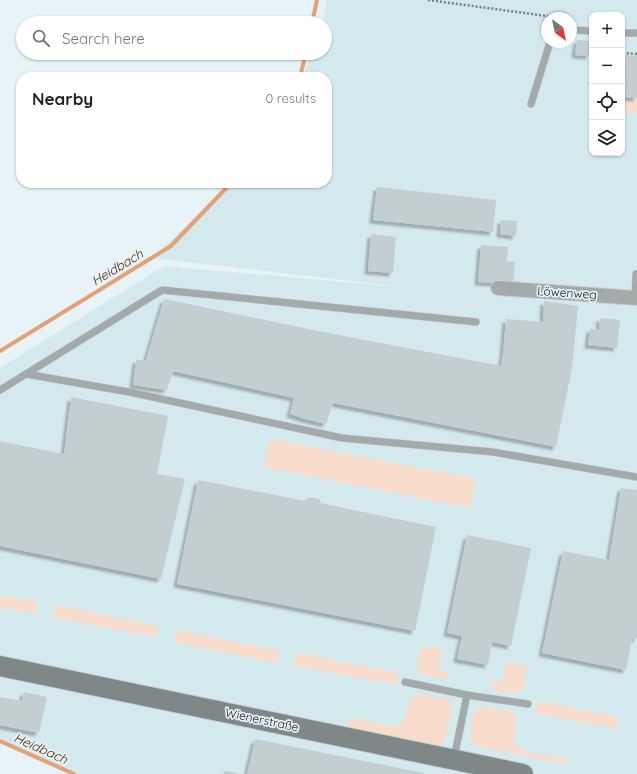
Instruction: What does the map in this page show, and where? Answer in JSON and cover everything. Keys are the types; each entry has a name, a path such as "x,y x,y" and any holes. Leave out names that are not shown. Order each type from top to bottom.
{"street":[{"name":"Löwenweg","path":"498,288 636,298"},
{"name":"Wienerstraße","path":"0,666 523,774"}],"lane":[{"path":"577,30 589,31"},
{"path":"625,33 637,33"},
{"path":"531,104 548,48"},
{"path":"636,274 636,298"},
{"path":"0,390 162,290 476,322"},
{"path":"26,374 129,392 342,438 493,452 637,477"},
{"path":"405,682 467,695 528,704"},
{"path":"454,760 467,695"}],"path":[{"path":"428,0 541,15"},
{"path":"625,53 637,54"}],"shaded area":[{"path":"327,0 637,0 637,774 74,774 0,741 0,368 164,266 411,288 152,258 226,188 332,188 332,72 304,72 309,60 332,60 332,16 324,16"},
{"path":"625,99 637,100 637,113 625,112"},
{"path":"270,439 476,479 470,508 264,467"},
{"path":"0,595 37,602 35,614 0,607"},
{"path":"56,605 158,626 156,637 53,617"},
{"path":"177,630 279,651 277,663 174,642"},
{"path":"421,646 442,649 438,670 450,672 448,677 444,679 419,673 417,668"},
{"path":"296,653 398,673 396,685 293,665"},
{"path":"506,662 527,665 525,680 521,691 510,693 494,690 491,686 490,681 502,683"},
{"path":"417,694 447,699 452,706 448,731 442,744 434,747 346,732 349,718 390,726 398,725 404,719 411,699"},
{"path":"537,701 618,717 616,729 535,713"},
{"path":"481,706 512,712 517,719 514,741 517,746 525,751 567,759 567,765 471,745 470,735 474,712"}],"building":[{"path":"577,40 589,41 589,56 575,55"},
{"path":"625,55 637,56 637,98 625,97"},
{"path":"377,187 496,200 493,232 373,220"},
{"path":"501,220 517,221 516,236 500,234"},
{"path":"371,234 396,237 393,273 368,271"},
{"path":"481,245 508,247 507,261 515,262 513,284 478,282"},
{"path":"164,299 318,331 501,366 506,319 543,322 544,301 578,306 572,368 556,447 333,403 326,424 290,414 294,398 173,371 167,390 133,385 136,360 146,360"},
{"path":"600,318 620,320 617,348 588,345 590,329 599,330"},
{"path":"71,397 168,416 157,474 185,479 161,579 0,546 0,441 64,454"},
{"path":"198,480 306,501 308,497 320,499 320,503 436,527 415,631 177,584"},
{"path":"621,488 637,490 637,639 632,638 626,670 542,653 563,551 609,560"},
{"path":"467,535 531,548 511,646 492,642 488,665 457,659 462,636 447,633"},
{"path":"24,692 47,697 39,733 0,725 0,697 22,701"},
{"path":"255,739 424,773 424,774 247,774"},
{"path":"225,771 237,773 237,774 224,774"}],"waterway":[{"name":"Heidbach","path":"314,16 317,0"},
{"name":"Heidbach","path":"301,72 304,60"},
{"name":"Heidbach","path":"0,351 171,246 226,188"},
{"name":"Heidbach","path":"0,741 74,774"}]}
